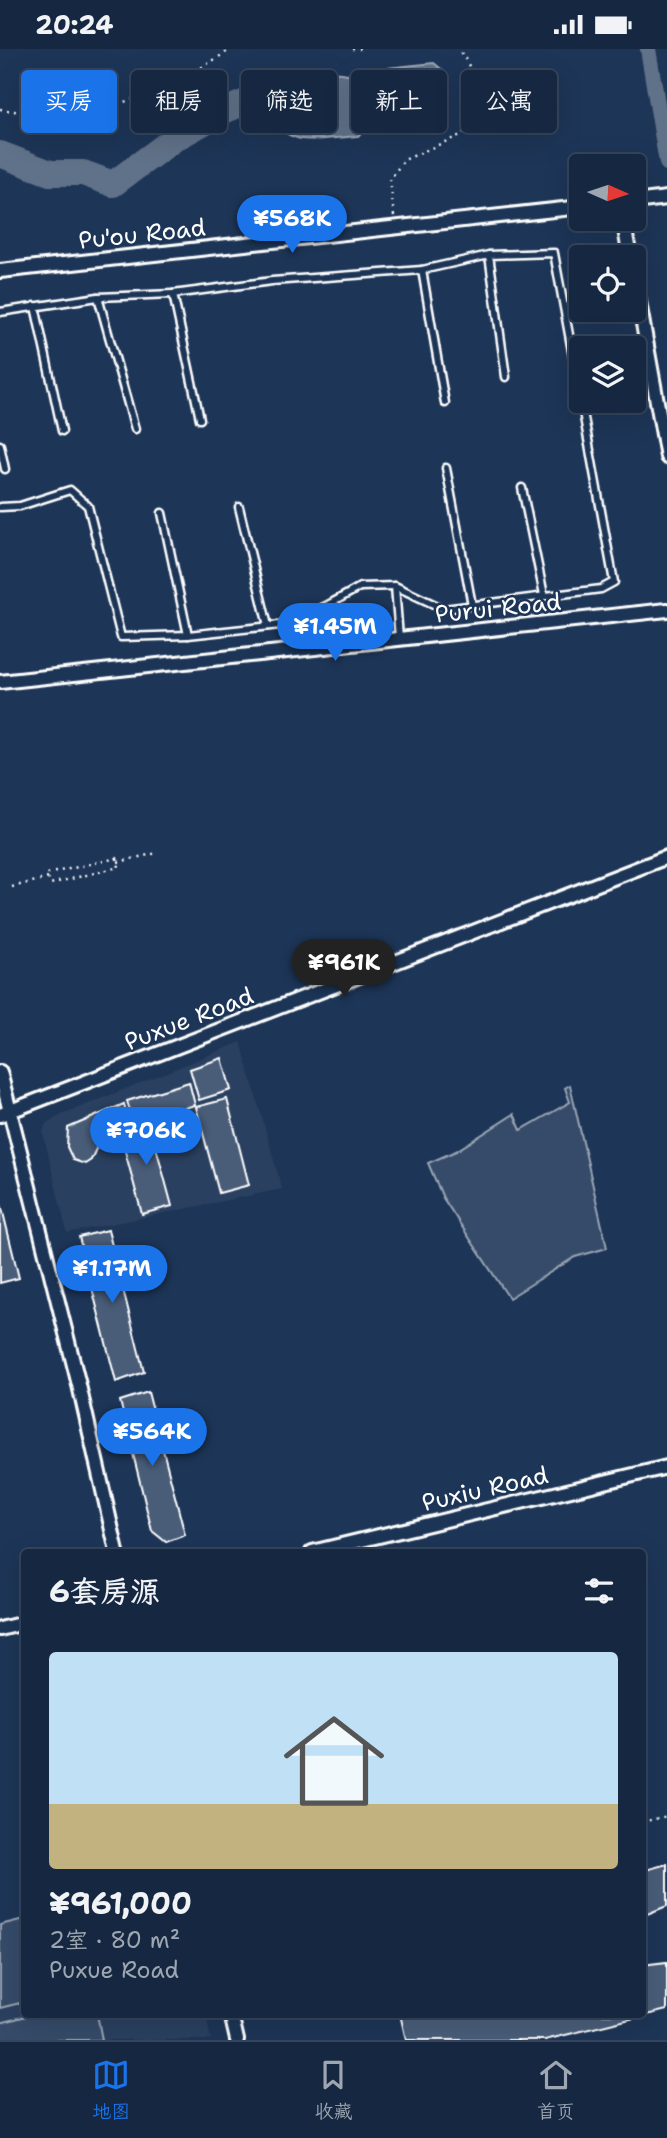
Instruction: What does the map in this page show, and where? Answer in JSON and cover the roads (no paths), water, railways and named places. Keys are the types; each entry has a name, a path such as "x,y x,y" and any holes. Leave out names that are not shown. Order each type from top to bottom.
{"street":[{"path":"646,201 667,198"},
{"name":"Pu'ou Road","path":"0,271 569,208"},
{"path":"643,322 667,457"},
{"name":"Purui Road","path":"0,682 667,610"},
{"name":"Puxue Road","path":"5,1113 667,857"},
{"path":"0,1072 5,1113 79,1385 116,1549"},
{"name":"Puxiu Road","path":"325,1549 667,1467"},
{"path":"0,1629 21,1624"},
{"path":"232,2018 237,2040"}],"lane":[{"path":"0,311 98,297 173,295 272,281 422,270 489,255 554,253 569,336"},
{"path":"489,255 506,377"},
{"path":"422,270 445,403"},
{"path":"173,295 201,419"},
{"path":"98,297 135,429"},
{"path":"35,306 62,431"},
{"path":"0,507 20,506 70,490 88,506 121,637 188,635 280,625 327,606 360,587 395,586 444,609 601,589 614,582 583,413"},
{"path":"0,445 5,469"},
{"path":"446,468 472,605"},
{"path":"522,488 544,596"},
{"path":"239,507 268,626"},
{"path":"162,513 188,635"},
{"path":"395,586 399,640"}],"waterway":[{"path":"648,49 667,163"},
{"path":"0,154 50,173 83,173 113,184 174,139 241,104"}]}
